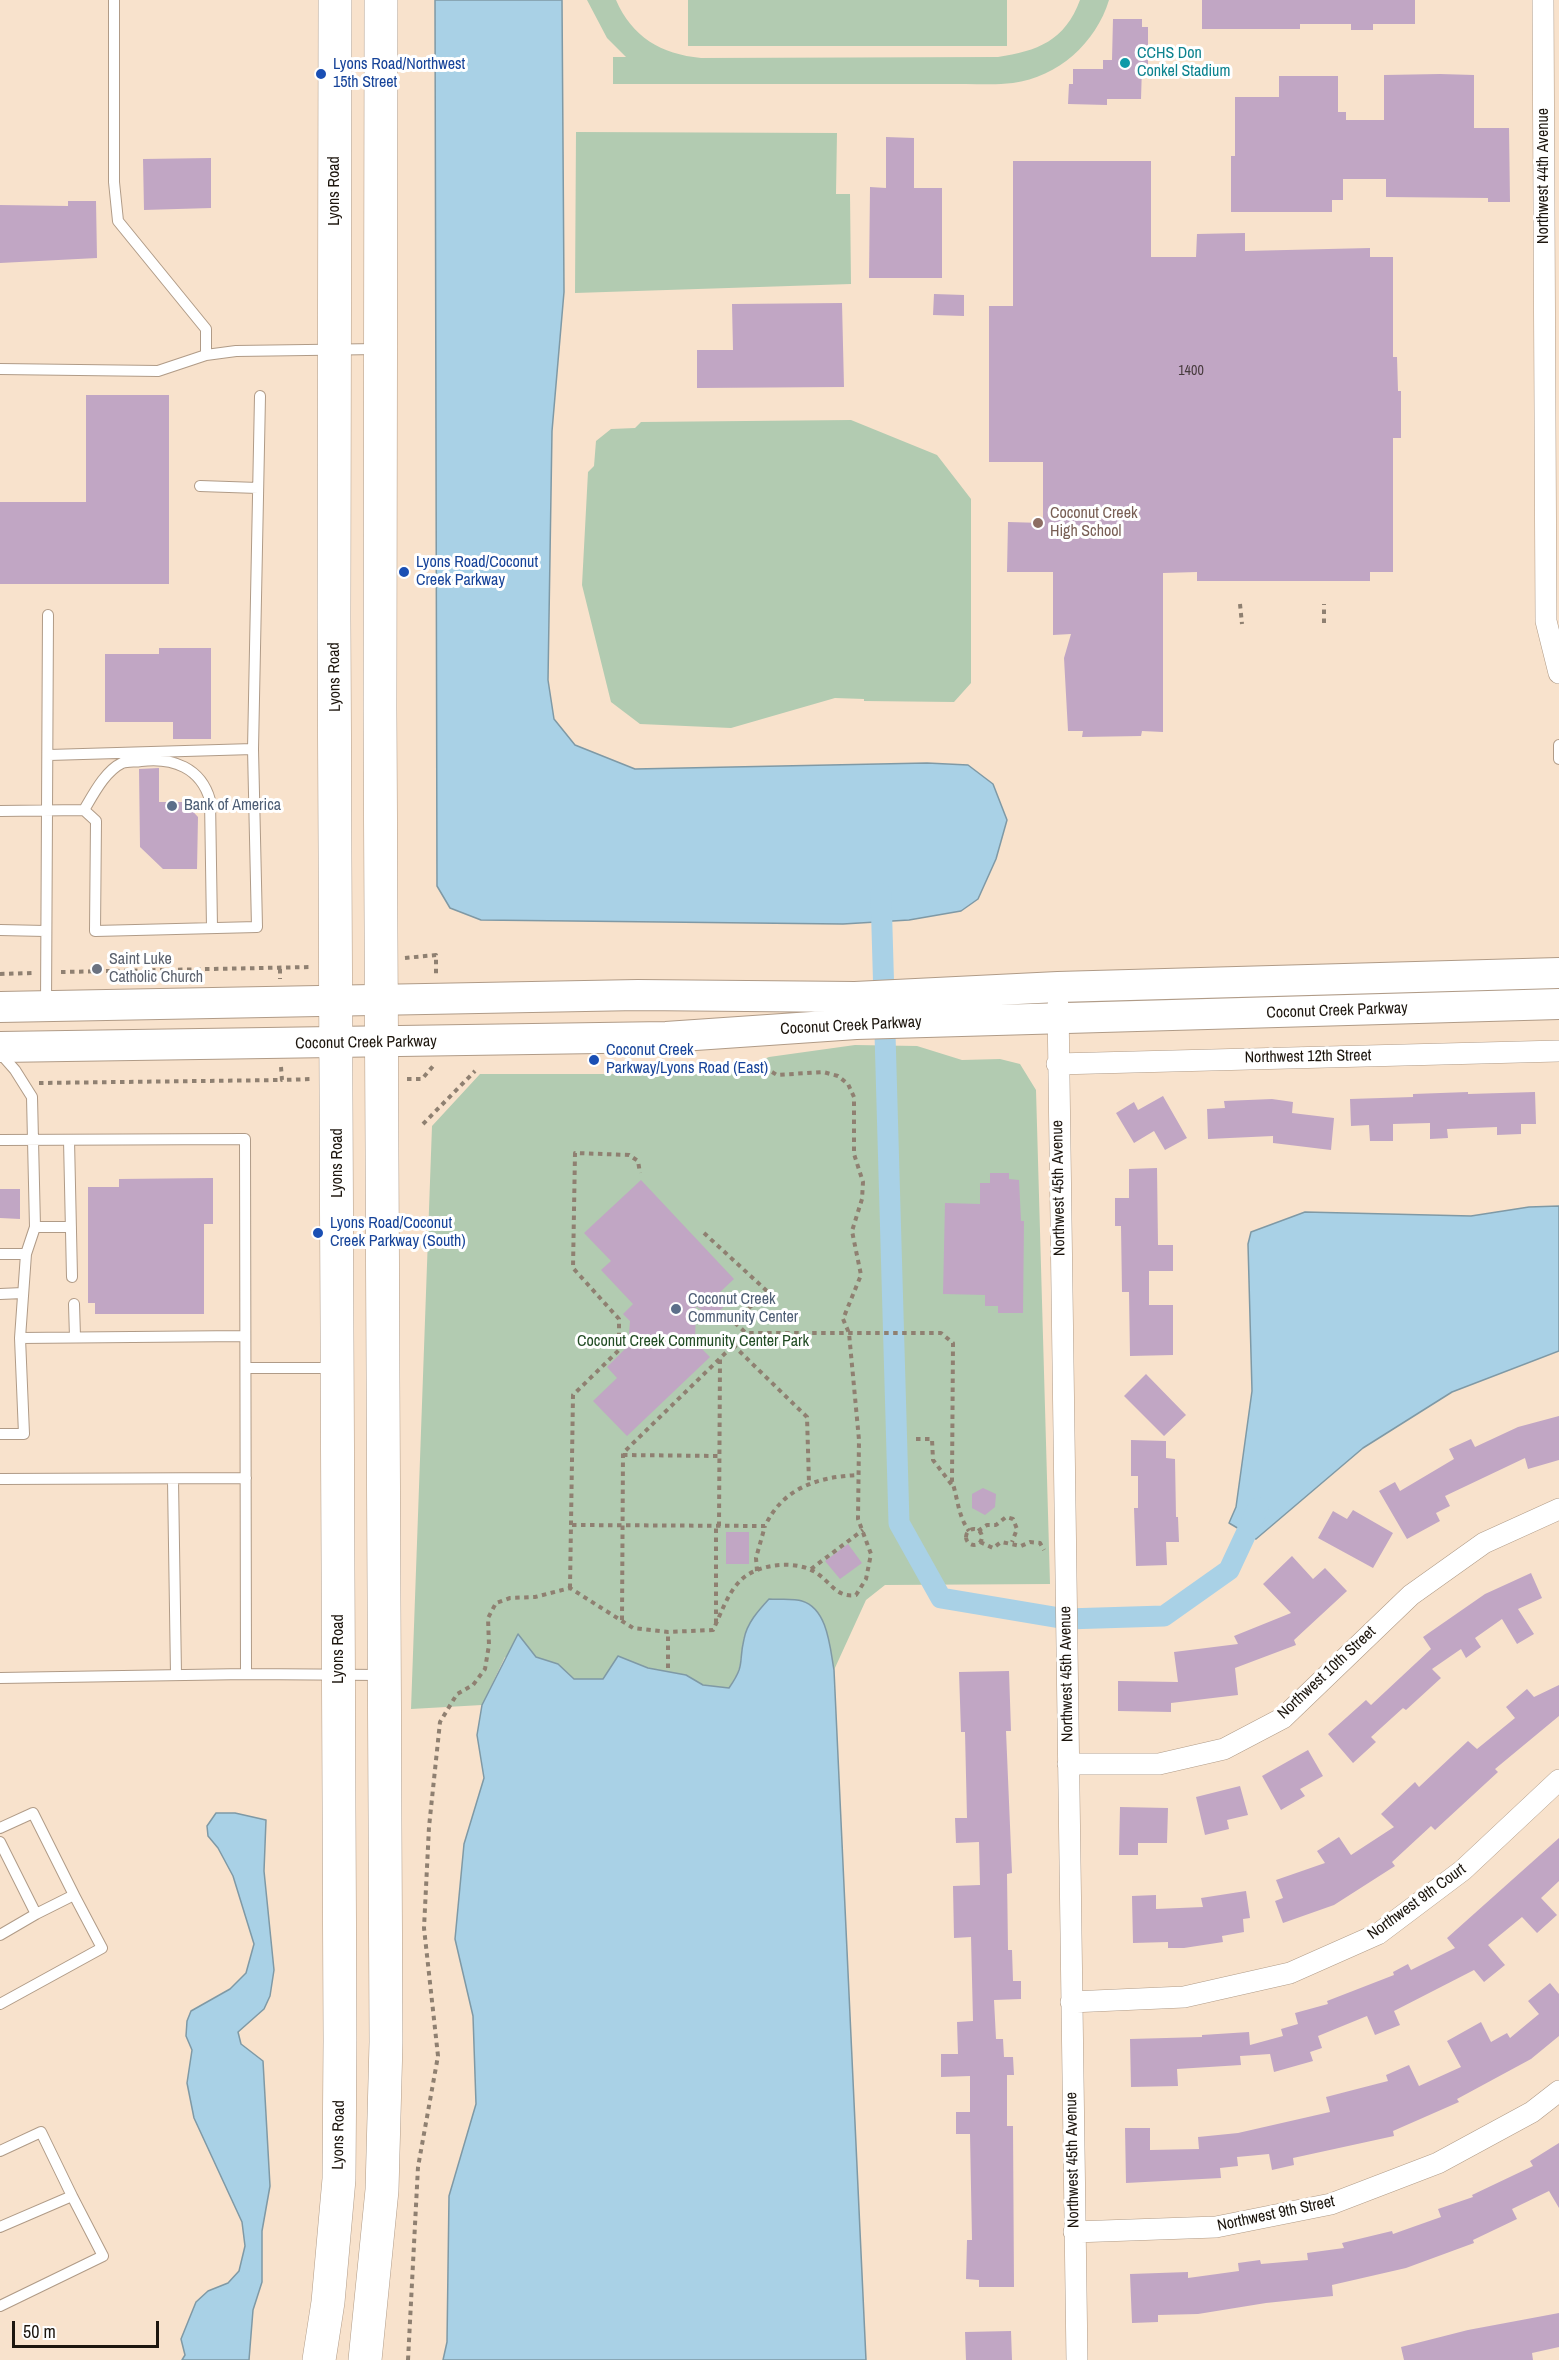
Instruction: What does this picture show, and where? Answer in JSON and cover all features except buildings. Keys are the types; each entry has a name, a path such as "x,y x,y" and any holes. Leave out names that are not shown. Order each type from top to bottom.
{"main road":[{"name":"Lyons Road","path":"319,2360 328,2302 339,2179 335,0"},
{"path":"365,2360 382,2190 386,2042 381,0"},
{"name":"Coconut Creek Parkway","path":"0,1047 666,1037 855,1011 924,993 1559,973"},
{"name":"Coconut Creek Parkway","path":"0,1006 638,995 855,1011 926,1023 1559,1004"}],"street":[{"name":"Northwest 44th Avenue","path":"1543,0 1546,621 1559,673"},
{"name":"Northwest 45th Avenue","path":"1058,987 1057,1064 1077,2360"},
{"name":"Northwest 12th Street","path":"1057,1064 1559,1051"},
{"name":"Northwest 10th Street","path":"1068,1764 1159,1764 1224,1749 1283,1718 1411,1594 1484,1543 1559,1509"},
{"name":"Northwest 9th Court","path":"1071,2002 1184,1997 1290,1973 1378,1934 1463,1870 1559,1779"},
{"name":"Northwest 9th Street","path":"1074,2232 1216,2227 1331,2204 1438,2163 1532,2112 1559,2091"}],"lane":[{"path":"114,0 114,182 118,221 206,329 206,355"},
{"path":"0,369 158,371 206,355 236,351 381,349"},
{"path":"0,811 84,810 96,821 95,932 257,927 253,749 260,396"},
{"path":"200,486 258,488"},
{"path":"46,1006 45,931 49,811 48,615"},
{"path":"1559,745 1559,759"},
{"path":"49,755 253,749"},
{"path":"84,810 100,784 122,764 155,759 181,765 195,774 205,784 210,800 212,928"},
{"path":"0,930 45,931"},
{"path":"0,1053 32,1097 35,1227 26,1254 20,1338 24,1434 0,1434"},
{"path":"0,1140 245,1139 246,1674"},
{"path":"69,1140 72,1277"},
{"path":"35,1227 71,1227"},
{"path":"0,1254 26,1254"},
{"path":"0,1294 23,1293"},
{"path":"74,1304 75,1337"},
{"path":"20,1338 245,1336"},
{"path":"247,1368 338,1368"},
{"path":"0,1479 246,1478"},
{"path":"173,1480 176,1675"},
{"path":"0,1678 246,1674 384,1675"},
{"path":"0,1828 33,1813 102,1948 0,2004"},
{"path":"0,1842 36,1914"},
{"path":"0,1935 74,1895"},
{"path":"0,2151 41,2132 104,2256 0,2306"},
{"path":"0,2227 72,2196"}],"path":[{"path":"1240,604 1242,624"},
{"path":"1324,604 1324,623"},
{"path":"0,974 280,969"},
{"path":"408,2360 418,2167 438,2056 424,1928 429,1827 440,1722 457,1694 473,1685 485,1669 489,1645 488,1618 496,1603 510,1598 535,1597 570,1588 633,1629 668,1632 713,1630 741,1580 757,1571 774,1566 794,1565 811,1569 838,1593 848,1596 856,1594 866,1579 871,1554 858,1519 859,1440 849,1333 843,1319 861,1275 852,1231 862,1199 863,1182 854,1154 854,1097 848,1084 838,1076 823,1072 777,1075 760,1065"},
{"path":"423,1124 475,1071"},
{"path":"23,1083 282,1080"},
{"path":"570,1588 573,1395 619,1350 619,1319 573,1268 575,1153 629,1155 638,1161 640,1173"},
{"path":"704,1233 768,1292 733,1321 746,1333 941,1333 953,1343 952,1481 960,1519 969,1531"},
{"path":"622,1621 623,1455 746,1333"},
{"path":"734,1345 807,1417 809,1483"},
{"path":"716,1624 720,1358"},
{"path":"916,1439 932,1439 933,1460 955,1489"},
{"path":"623,1455 720,1456"},
{"path":"757,1571 756,1558 765,1526 781,1501 809,1483 823,1478 858,1474"},
{"path":"969,1531 978,1531 987,1525 996,1525 1006,1517 1013,1519 1017,1529 1012,1542"},
{"path":"572,1525 765,1526"},
{"path":"811,1569 863,1530"},
{"path":"969,1531 966,1536 968,1543 973,1545 980,1542 993,1548 1001,1542 1012,1542 1021,1546 1030,1542 1040,1543 1046,1556"},
{"path":"978,1531 981,1534 980,1542"},
{"path":"668,1632 668,1668"}],"green space":[{"path":"587,0 616,0 630,24 639,34 661,48 701,58 998,57 1025,51 1048,42 1066,25 1080,0 1109,0 1095,30 1073,55 1045,74 1013,83 613,84 613,57 626,57 607,38"},
{"path":"688,0 1007,0 1007,46 688,46"},
{"path":"576,132 837,133 836,194 850,194 851,284 575,293"},
{"path":"851,420 937,455 971,499 971,683 954,702 864,701 864,699 835,698 731,728 640,724 611,702 582,585 588,472 594,466 596,441 611,429 635,428 641,422"},
{"name":"Coconut Creek Community Center Park","path":"855,1045 917,1046 962,1060 1000,1059 1020,1064 1036,1090 1050,1584 885,1585 866,1600 834,1670 828,1638 769,1599 750,1622 744,1639 739,1668 729,1688 703,1685 686,1675 648,1668 618,1656 603,1679 574,1679 542,1660 505,1657 482,1705 411,1709 432,1126 480,1074 697,1074 743,1068 769,1057"}],"water":[{"path":"435,0 562,0 564,292 552,431 548,680 554,719 575,745 635,769 927,763 968,765 993,784 1007,820 996,859 978,899 961,911 909,920 843,924 481,920 450,908 437,886"},
{"path":"1559,1206 1559,1351 1452,1392 1363,1448 1256,1539 1229,1523 1236,1507 1252,1391 1248,1244 1251,1232 1305,1212 1471,1216 1529,1207"},
{"path":"769,1599 802,1601 811,1605 826,1630 834,1670 866,2360 443,2360 447,2342 449,2196 476,2104 473,2016 455,1939 464,1844 484,1778 477,1735 482,1705 518,1634 536,1657 558,1664 574,1679 603,1679 618,1656 648,1668 686,1675 703,1685 729,1688 740,1668 745,1633 750,1622"},
{"path":"216,1813 235,1813 266,1820 264,1871 274,1970 270,1996 264,2009 238,2032 241,2044 263,2061 270,2186 262,2231 262,2282 253,2310 249,2360 182,2360 185,2355 181,2339 196,2302 208,2291 228,2283 239,2271 245,2246 242,2222 194,2118 187,2083 192,2050 186,2036 187,2021 191,2011 230,1989 246,1973 254,1944 233,1876 218,1848 208,1836 207,1826"}],"waterway":[{"path":"881,894 899,1523 941,1598 1066,1619 1164,1616 1229,1570 1258,1508"}],"place":[{"name":"CCHS Don Conkel Stadium","path":"1125,63"},
{"name":"Lyons Road/Northwest 15th Street","path":"321,74"},
{"name":"Coconut Creek High School","path":"1038,523"},
{"name":"Lyons Road/Coconut Creek Parkway","path":"404,572"},
{"name":"Bank of America","path":"172,806"},
{"name":"Saint Luke Catholic Church","path":"97,969"},
{"name":"Coconut Creek Parkway/Lyons Road (East)","path":"594,1060"},
{"name":"Lyons Road/Coconut Creek Parkway (South)","path":"318,1233"},
{"name":"Coconut Creek Community Center","path":"676,1309"}]}
